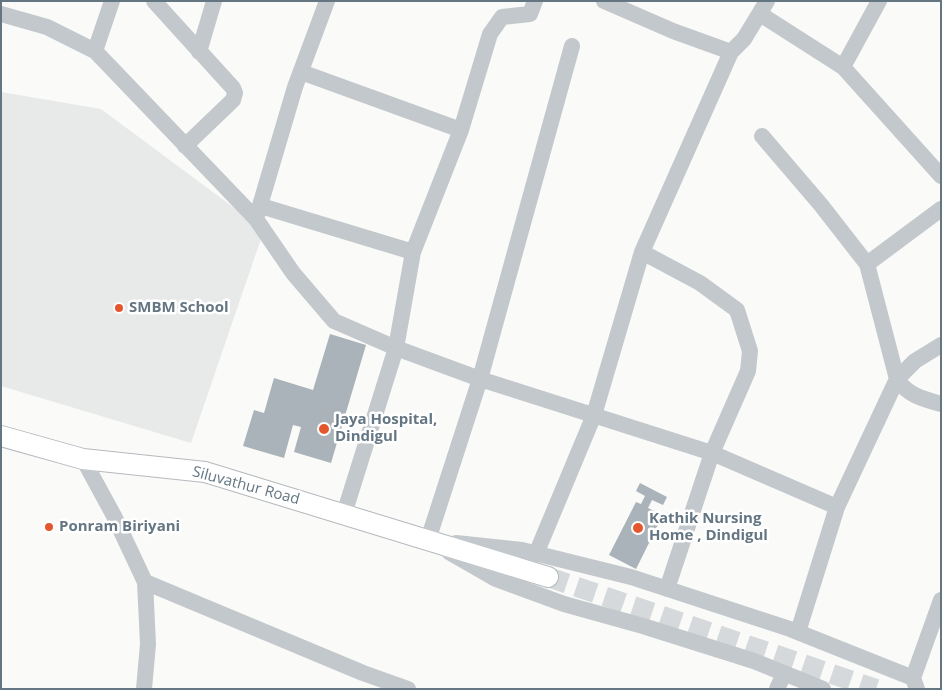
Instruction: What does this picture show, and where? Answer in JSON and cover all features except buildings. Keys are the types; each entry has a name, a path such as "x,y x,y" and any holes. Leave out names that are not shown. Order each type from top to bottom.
{"main road":[{"name":"Siluvathur Road","path":"1,436 83,459 205,472 548,576"}],"street":[{"path":"94,51 112,1"},
{"path":"154,1 234,88 233,100 185,146"},
{"path":"199,52 214,1"},
{"path":"258,212 295,87 327,1"},
{"path":"344,514 396,348 413,252 460,130 490,34 502,17 530,14 535,1"},
{"path":"604,1 673,31 731,52"},
{"path":"842,67 879,1"},
{"path":"536,554 594,415 642,252 731,52 744,39 763,7 842,67 941,176"},
{"path":"1,14 47,27 94,51 185,146 258,212 293,273 334,321 396,348 480,379 712,454 837,507"},
{"path":"428,540 480,379 572,46"},
{"path":"301,72 460,130"},
{"path":"762,136 821,205 867,264 897,379 903,388 915,396 941,404"},
{"path":"867,264 941,210"},
{"path":"258,212 413,252"},
{"path":"642,252 700,283 737,310 750,352 748,371 712,454 667,589"},
{"path":"798,632 837,507 897,379 915,361 941,345"},
{"path":"83,459 114,516 145,582 148,644 144,689"},
{"path":"428,540 522,550 631,577 798,632 915,683 941,600"},
{"path":"428,540 496,579 564,604 643,626 754,661 780,681 823,689"},
{"path":"145,582 362,674 408,689"}],"shaded area":[{"name":"SMBM School","path":"1,92 101,109 264,230 191,443 1,386"}],"tunnel":[{"path":"548,577 876,689"}],"place":[{"name":"SMBM School","path":"119,308"},
{"name":"Jaya Hospital, Dindigul","path":"324,429"},
{"name":"Ponram Biriyani","path":"49,527"},
{"name":"Kathik Nursing Home , Dindigul","path":"638,528"}]}
